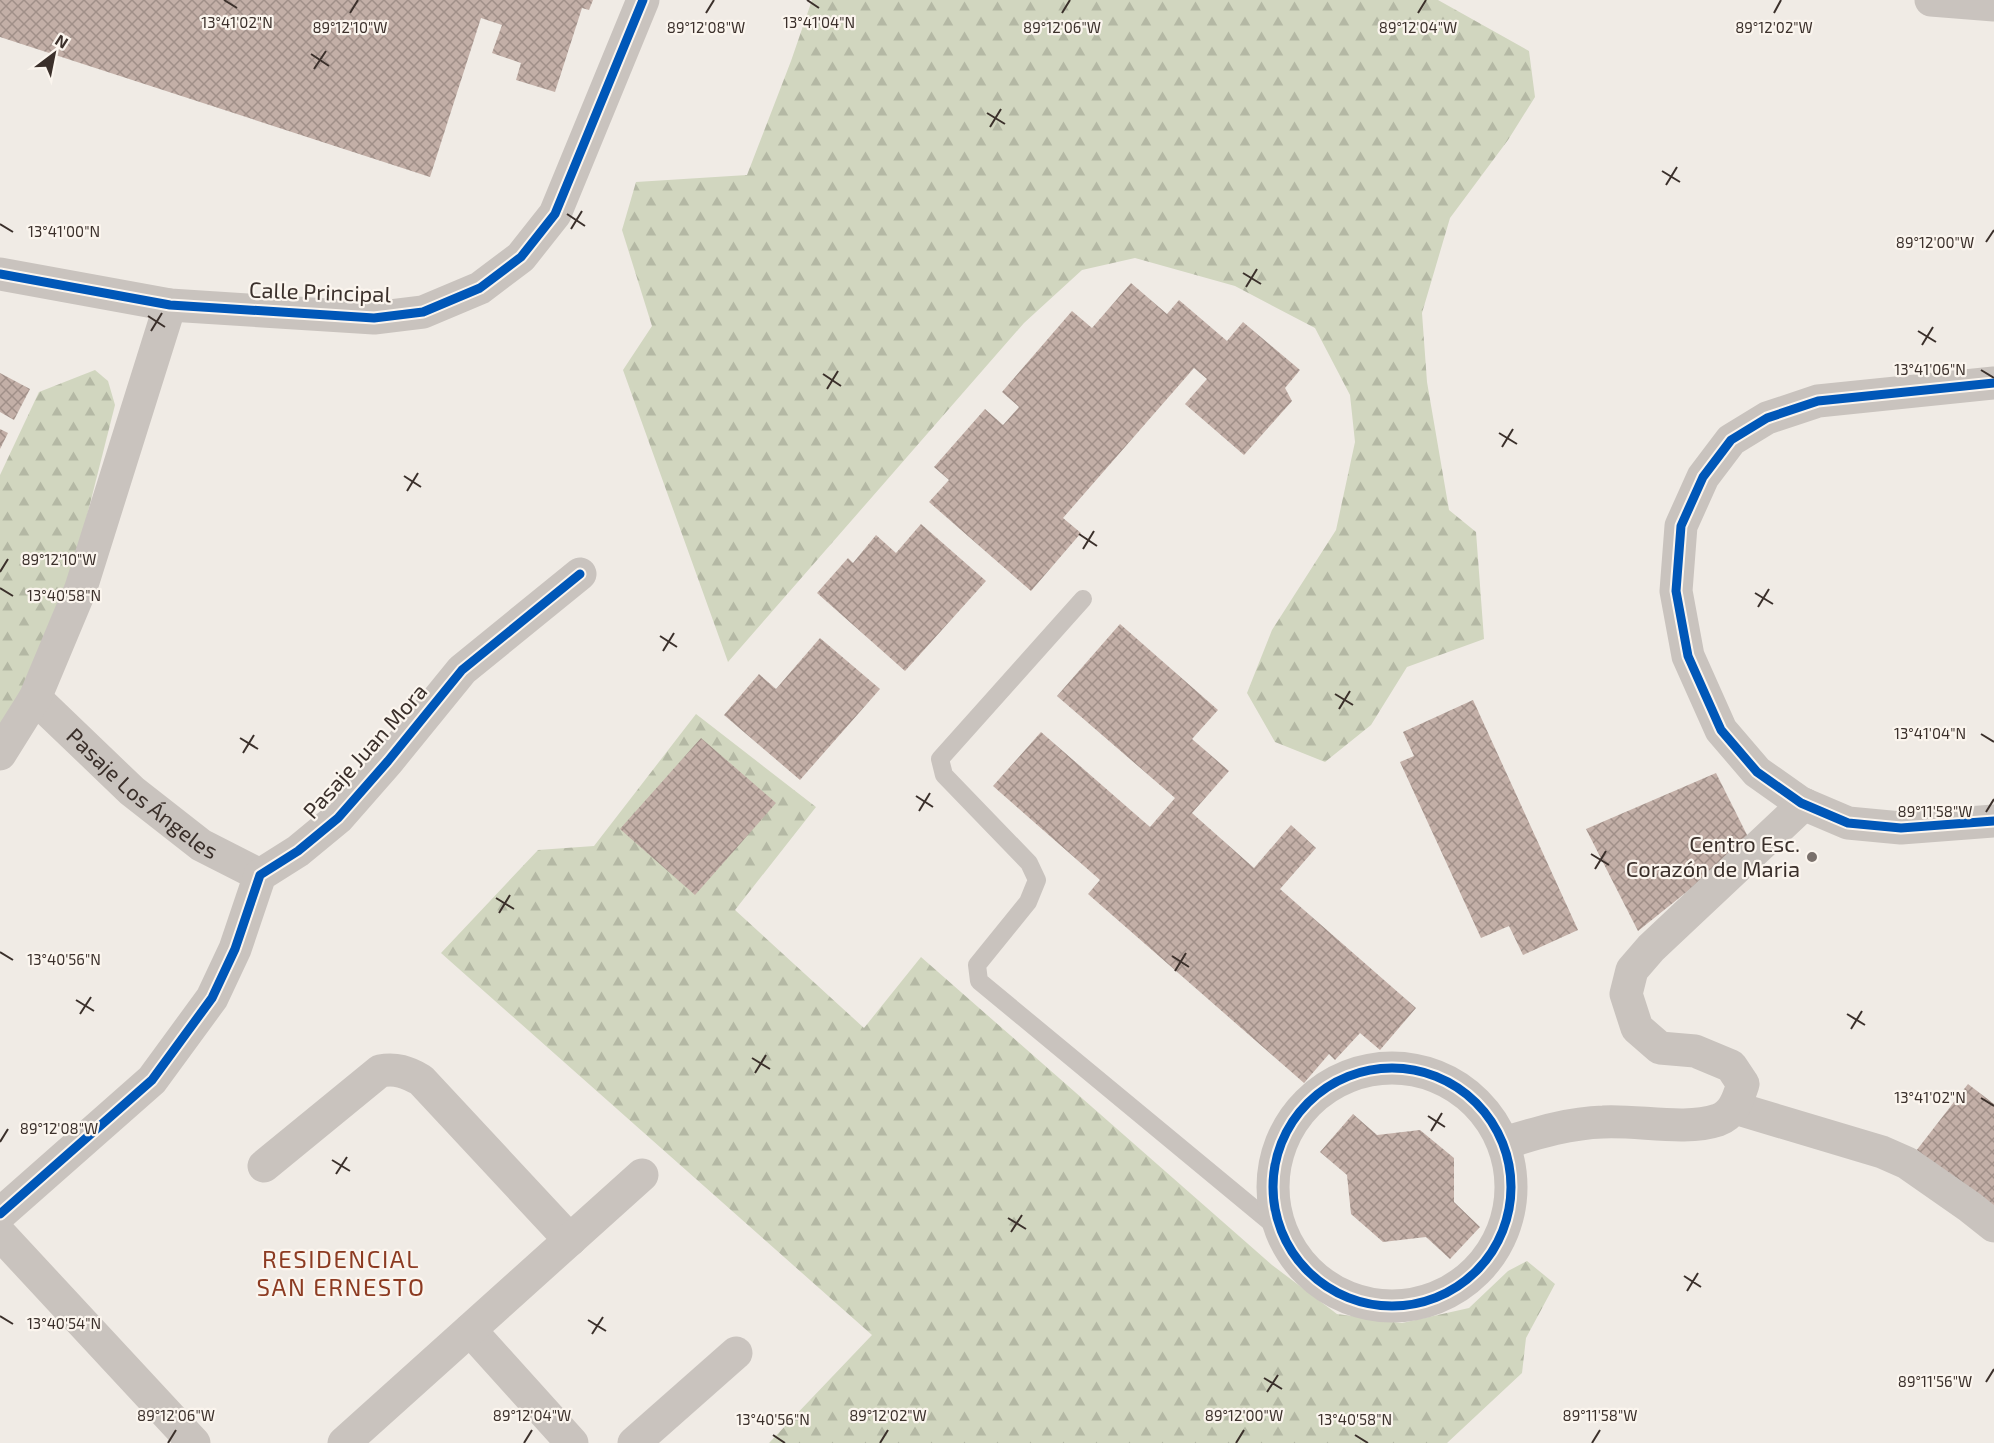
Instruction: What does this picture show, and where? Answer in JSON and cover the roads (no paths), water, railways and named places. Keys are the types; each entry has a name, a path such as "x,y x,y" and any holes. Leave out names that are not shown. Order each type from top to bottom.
{"street":[{"name":"Calle Principal","path":"0,274 170,305 374,318 423,312 480,288 521,257 555,214 643,0"},
{"path":"1932,0 1994,5"},
{"path":"0,754 35,698 81,588 170,305"},
{"path":"1994,384 1818,401 1767,418 1731,440 1703,477 1681,526 1676,591 1688,656 1721,730 1757,771 1804,804 1848,823 1901,828 1994,821"},
{"name":"Pasaje Juan Mora","path":"260,875 298,851 338,818 462,670 580,574"},
{"name":"Pasaje Los Ángeles","path":"35,698 132,791 201,845 260,875"},
{"path":"1504,1143 1572,1124 1646,1122 1689,1125 1720,1119 1735,1108 1743,1084 1731,1066 1695,1051 1660,1048 1637,1028 1626,994 1632,970 1651,948 1804,804"},
{"path":"0,1214 152,1080 212,998 235,948 260,875"},
{"path":"1393,1067 1440,1077 1478,1103 1504,1143 1513,1189 1503,1234 1477,1273 1437,1299 1391,1307 1346,1297 1306,1271 1281,1231 1272,1185 1281,1139 1308,1101 1347,1076 1393,1067"},
{"path":"264,1166 380,1071 390,1069 405,1071 421,1080 570,1240"},
{"path":"1735,1108 1882,1152 1907,1163 1971,1207 1994,1226"},
{"path":"344,1443 642,1175"},
{"path":"0,1234 194,1443"},
{"path":"470,1330 572,1443"},
{"path":"634,1443 736,1353"}],"lane":[{"path":"1083,599 940,759 944,775 1029,863 1037,880 1028,902 977,965 979,981 1281,1231"}],"place":[{"name":"Centro Esc. Corazón de Maria","path":"1812,857"}],"district":[{"name":"RESIDENCIAL SAN ERNESTO","path":"341,1274"}]}
